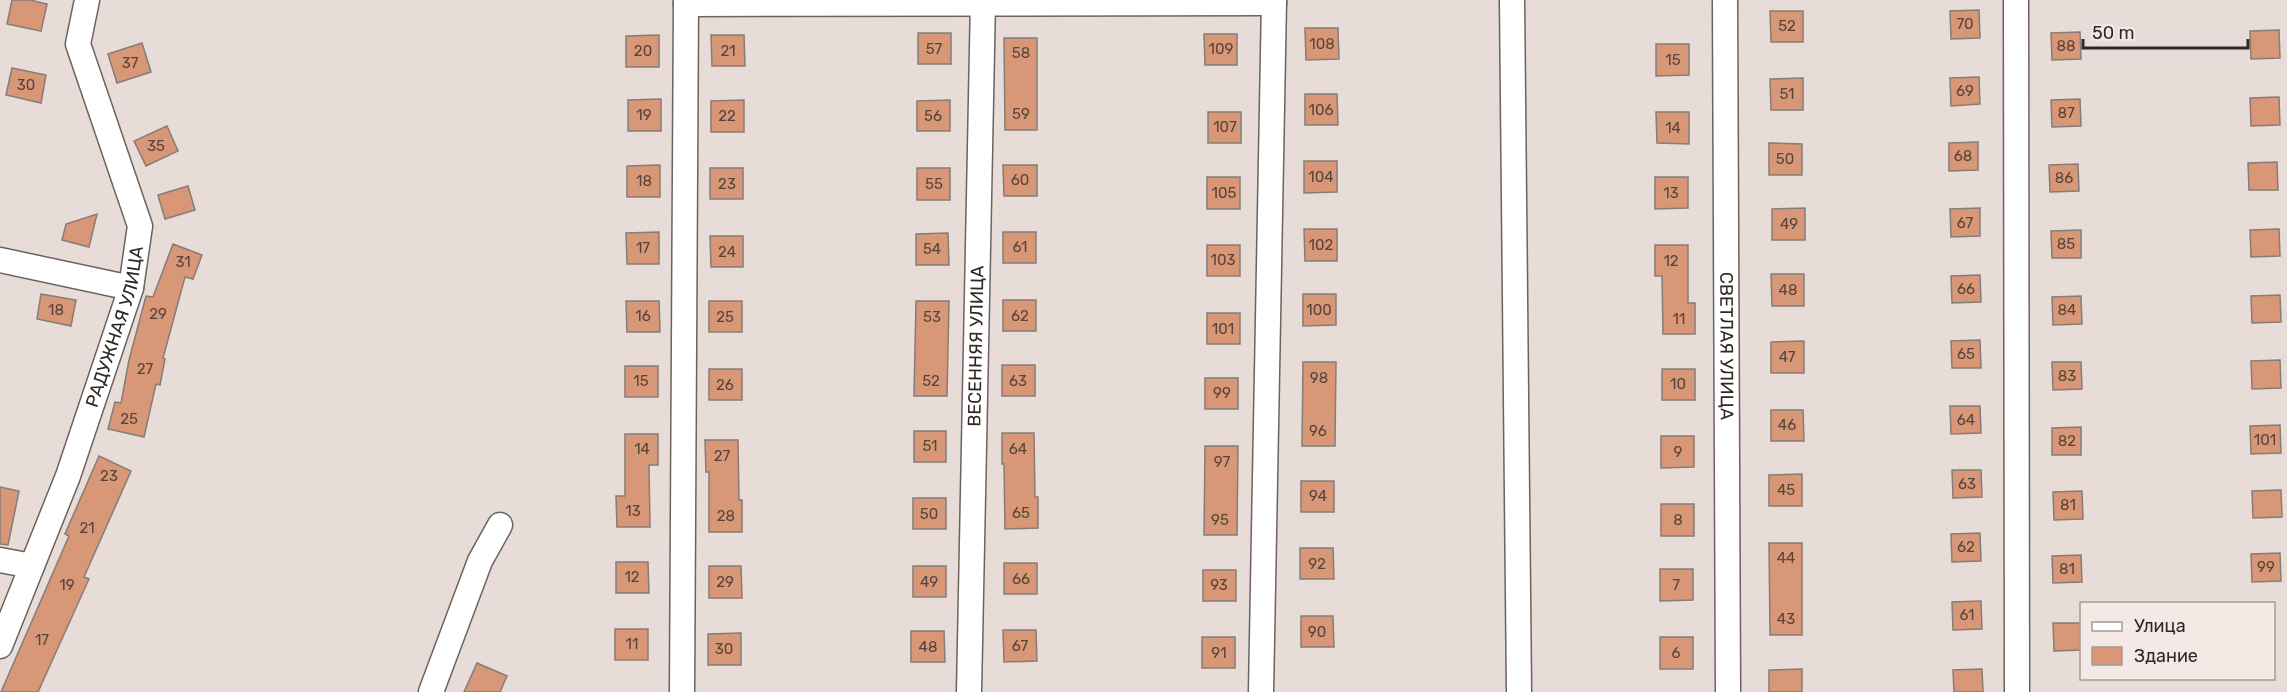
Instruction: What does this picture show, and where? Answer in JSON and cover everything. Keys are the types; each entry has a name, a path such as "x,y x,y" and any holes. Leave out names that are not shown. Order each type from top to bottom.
{"street":[{"name":"РАДУЖНАЯ УЛИЦА","path":"0,646 68,476 130,288 140,226 78,44 87,0"},
{"path":"1512,0 1519,692"},
{"name":"СВЕТЛАЯ УЛИЦА","path":"1725,0 1728,692"},
{"path":"2016,0 2017,692"},
{"path":"682,692 686,2 1274,2 1261,692"},
{"name":"ВЕСЕННЯЯ УЛИЦА","path":"969,692 983,3"},
{"path":"0,260 130,288"},
{"path":"431,692 480,561 500,525"},
{"path":"0,560 32,566"}],"building":[{"path":"12,0 30,0 47,4 41,31 7,24"},
{"path":"1979,10 1980,38 1951,39 1950,11"},
{"path":"1770,11 1803,11 1803,42 1771,42"},
{"path":"1305,28 1338,28 1339,59 1306,60"},
{"path":"2279,30 2280,58 2251,59 2250,31"},
{"path":"2080,32 2081,59 2052,60 2051,33"},
{"path":"918,33 951,33 951,64 918,64"},
{"path":"1204,34 1237,34 1237,65 1205,65"},
{"path":"659,35 659,67 626,67 626,36"},
{"path":"711,35 744,35 745,66 712,66"},
{"path":"1004,38 1037,38 1037,130 1005,130"},
{"path":"142,43 151,72 117,83 108,54"},
{"path":"1656,44 1689,44 1689,75 1656,76"},
{"path":"12,68 46,75 41,103 6,95"},
{"path":"1979,77 1980,104 1951,106 1950,78"},
{"path":"1803,78 1803,110 1771,110 1770,79"},
{"path":"1305,94 1337,94 1338,125 1305,125"},
{"path":"2279,97 2280,125 2251,126 2250,98"},
{"path":"661,99 661,131 628,131 628,100"},
{"path":"2080,99 2081,126 2052,127 2051,100"},
{"path":"744,100 744,132 711,132 711,101"},
{"path":"950,100 950,131 917,131 917,101"},
{"path":"1208,112 1241,112 1241,143 1208,143"},
{"path":"1656,112 1689,112 1689,144 1657,143"},
{"path":"167,126 178,151 146,166 134,141"},
{"path":"1978,142 1978,170 1949,171 1949,143"},
{"path":"1769,143 1802,144 1802,175 1769,175"},
{"path":"1304,161 1337,161 1337,192 1304,193"},
{"path":"2277,162 2278,190 2249,190 2248,163"},
{"path":"2078,164 2079,191 2050,192 2049,165"},
{"path":"660,165 660,197 627,197 627,166"},
{"path":"1003,165 1037,165 1037,196 1004,196"},
{"path":"710,168 743,168 743,199 710,199"},
{"path":"917,168 950,168 950,200 917,200"},
{"path":"1207,177 1240,177 1240,209 1207,209"},
{"path":"1655,177 1688,177 1688,208 1655,209"},
{"path":"188,186 195,210 165,219 158,195"},
{"path":"1805,208 1805,240 1772,240 1772,209"},
{"path":"1980,208 1980,236 1951,237 1950,209"},
{"path":"97,214 89,247 62,240 66,224"},
{"path":"1304,229 1337,229 1337,261 1305,261"},
{"path":"2279,229 2280,256 2251,257 2250,230"},
{"path":"2081,230 2081,258 2052,258 2051,231"},
{"path":"659,232 659,264 627,264 626,233"},
{"path":"1003,232 1036,232 1036,263 1003,263"},
{"path":"948,233 949,265 916,265 916,234"},
{"path":"710,236 743,236 743,267 711,267"},
{"path":"173,244 202,255 193,279 185,277 163,358 165,359 160,385 156,384 144,437 108,429 115,402 121,403 129,360 146,296 153,297"},
{"path":"1207,245 1240,245 1240,276 1207,276"},
{"path":"1655,245 1688,245 1688,303 1695,303 1695,334 1663,334 1662,276 1655,276"},
{"path":"1771,274 1804,274 1804,306 1772,306"},
{"path":"1980,275 1981,302 1952,303 1951,276"},
{"path":"41,294 76,300 71,326 37,319"},
{"path":"1303,294 1336,294 1336,325 1303,326"},
{"path":"2280,295 2281,322 2252,323 2251,296"},
{"path":"2081,296 2082,324 2053,325 2052,297"},
{"path":"1003,300 1036,300 1036,331 1003,331"},
{"path":"626,301 659,301 660,332 627,332"},
{"path":"709,301 742,301 742,332 709,332"},
{"path":"916,301 949,301 947,396 914,396"},
{"path":"1207,313 1240,313 1240,344 1207,344"},
{"path":"1980,340 1981,368 1952,368 1951,341"},
{"path":"1804,341 1804,373 1771,373 1771,342"},
{"path":"2280,360 2281,388 2252,389 2251,361"},
{"path":"1303,362 1336,362 1335,446 1302,446"},
{"path":"2052,362 2081,362 2082,389 2053,390"},
{"path":"1002,365 1035,365 1035,396 1002,396"},
{"path":"625,366 658,366 658,397 625,397"},
{"path":"709,369 742,369 742,400 709,400"},
{"path":"1662,369 1695,369 1695,400 1662,400"},
{"path":"1205,378 1238,378 1238,409 1205,409"},
{"path":"1950,406 1980,406 1981,433 1951,434"},
{"path":"1771,410 1803,410 1804,441 1771,441"},
{"path":"2280,425 2281,453 2251,454 2250,426"},
{"path":"2081,427 2081,455 2052,455 2052,428"},
{"path":"914,431 946,431 946,462 914,462"},
{"path":"1002,433 1034,433 1038,528 1005,529"},
{"path":"625,434 658,434 658,465 649,465 650,527 617,527 616,496 625,496"},
{"path":"1661,436 1694,436 1694,467 1661,468"},
{"path":"705,440 738,440 742,532 709,532 709,472 706,472"},
{"path":"1205,446 1238,446 1237,535 1204,535"},
{"path":"99,456 131,471 84,577 89,579 38,692 1,692 69,536 65,534"},
{"path":"1952,470 1981,470 1982,497 1953,498"},
{"path":"1802,474 1802,506 1769,506 1769,475"},
{"path":"1301,481 1334,481 1334,512 1301,512"},
{"path":"0,487 19,491 8,545 0,544"},
{"path":"2281,490 2282,517 2253,518 2252,491"},
{"path":"2082,491 2083,519 2054,520 2053,492"},
{"path":"913,498 946,498 946,529 913,529"},
{"path":"1661,504 1694,504 1694,536 1661,536"},
{"path":"1980,533 1981,561 1952,562 1951,534"},
{"path":"1769,543 1802,543 1802,635 1770,635"},
{"path":"1300,548 1333,548 1334,579 1300,579"},
{"path":"2280,553 2281,581 2252,582 2251,554"},
{"path":"2081,555 2082,582 2053,583 2052,556"},
{"path":"616,562 648,562 649,593 616,593"},
{"path":"1004,563 1037,563 1037,594 1004,594"},
{"path":"709,566 741,566 742,598 709,598"},
{"path":"913,566 946,566 946,597 913,597"},
{"path":"1660,569 1693,569 1693,600 1660,601"},
{"path":"1203,570 1236,570 1236,601 1203,601"},
{"path":"1981,601 1982,629 1953,630 1952,602"},
{"path":"1301,616 1333,616 1334,647 1301,647"},
{"path":"2053,623 2080,623 2080,650 2054,651"},
{"path":"615,629 648,629 648,660 615,660"},
{"path":"1003,630 1036,630 1037,661 1004,662"},
{"path":"911,631 944,631 945,662 911,662"},
{"path":"741,633 741,665 708,665 708,634"},
{"path":"1202,637 1235,637 1235,668 1202,668"},
{"path":"1660,637 1693,637 1693,669 1660,669"},
{"path":"477,663 507,676 500,692 464,692"},
{"path":"1802,669 1802,692 1769,692 1769,670"},
{"path":"1982,669 1983,692 1954,692 1953,670"}]}
